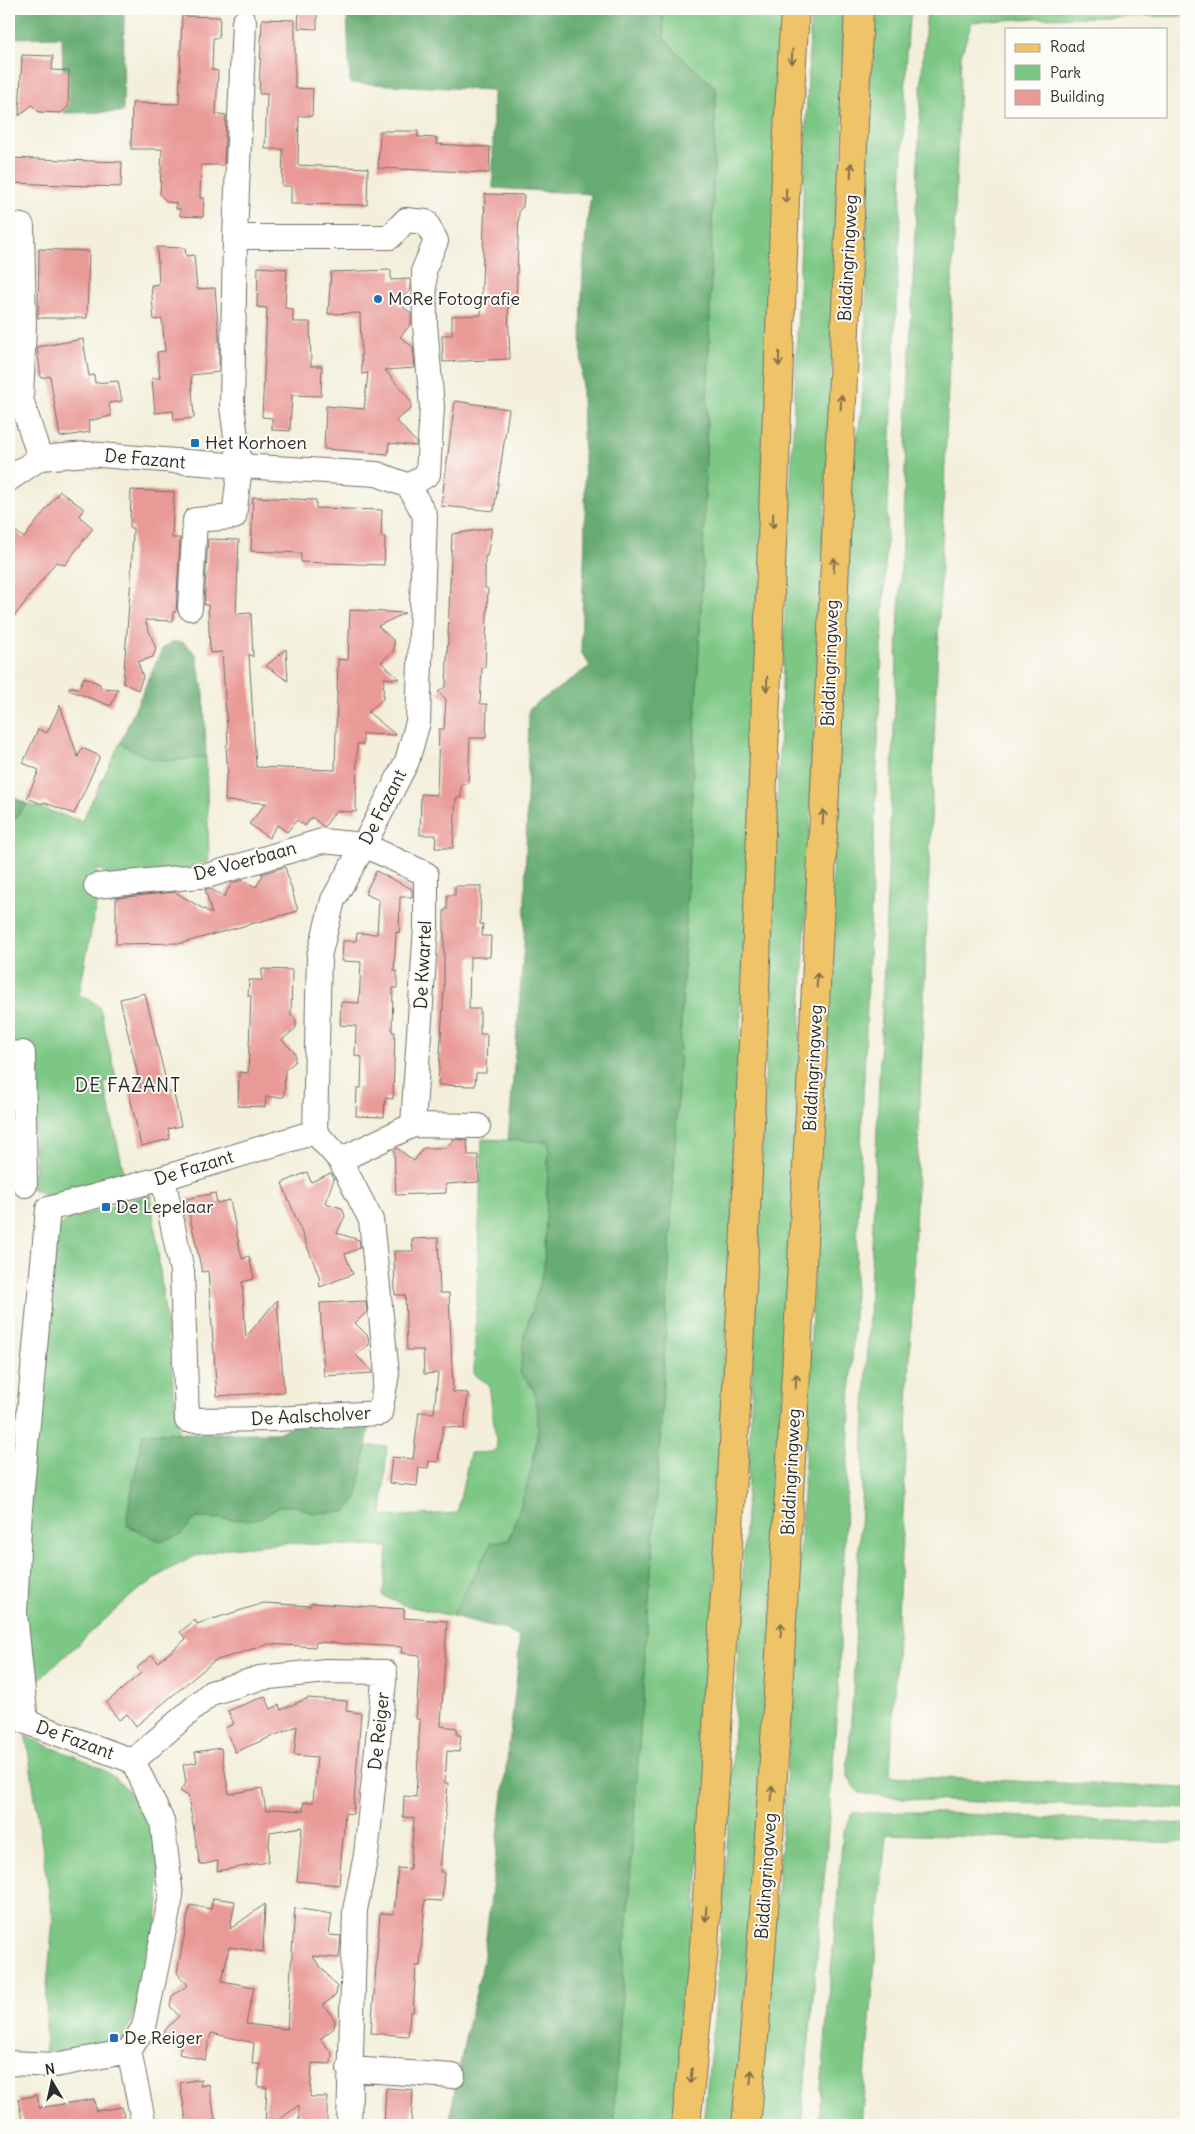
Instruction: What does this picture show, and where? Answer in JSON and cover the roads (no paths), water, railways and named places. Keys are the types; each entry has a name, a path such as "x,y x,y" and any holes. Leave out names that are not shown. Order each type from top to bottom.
{"main road":[{"path":"686,2125 704,1947 736,1426 748,1171 787,158 795,9"},
{"name":"Biddingringweg","path":"746,2125 757,2015 771,1803 808,1186 859,9"}],"street":[{"path":"190,608 195,520 234,516 240,466 232,407 235,237 244,22"},
{"path":"235,237 390,237 406,220 426,222 436,241 424,269 425,324 432,407 428,474 409,486"},
{"path":"9,224 22,226 24,326 15,399 40,458"},
{"name":"De Fazant","path":"9,479 40,458 87,454 377,474 409,486 424,516 418,722 407,760 364,845 332,900 318,956 315,1132 163,1178 48,1209 14,1508 17,1722 133,1761 162,1821 171,1896 144,2027 130,2051"},
{"name":"De Voerbaan","path":"96,886 210,875 322,840 364,845"},
{"name":"De Kwartel","path":"364,845 426,874 426,927 413,1125"},
{"path":"9,1054 23,1054 17,1184 48,1209"},
{"path":"340,1160 413,1125 478,1126"},
{"name":"De Aalscholver","path":"163,1178 182,1271 187,1420 274,1419 380,1413 387,1374 371,1220 340,1160 315,1132"},
{"name":"De Reiger","path":"133,1761 211,1693 260,1678 326,1671 386,1672 366,1855 355,1910 349,2125"},
{"path":"9,2063 55,2065 130,2051 144,2125"},
{"path":"350,2069 453,2076"}],"place":[{"name":"MoRe Fotografie","path":"378,299"},
{"name":"Het Korhoen","path":"195,443"},
{"name":"De Lepelaar","path":"106,1207"},
{"name":"De Reiger","path":"114,2038"}],"district":[{"name":"DE FAZANT","path":"128,1085"}]}
